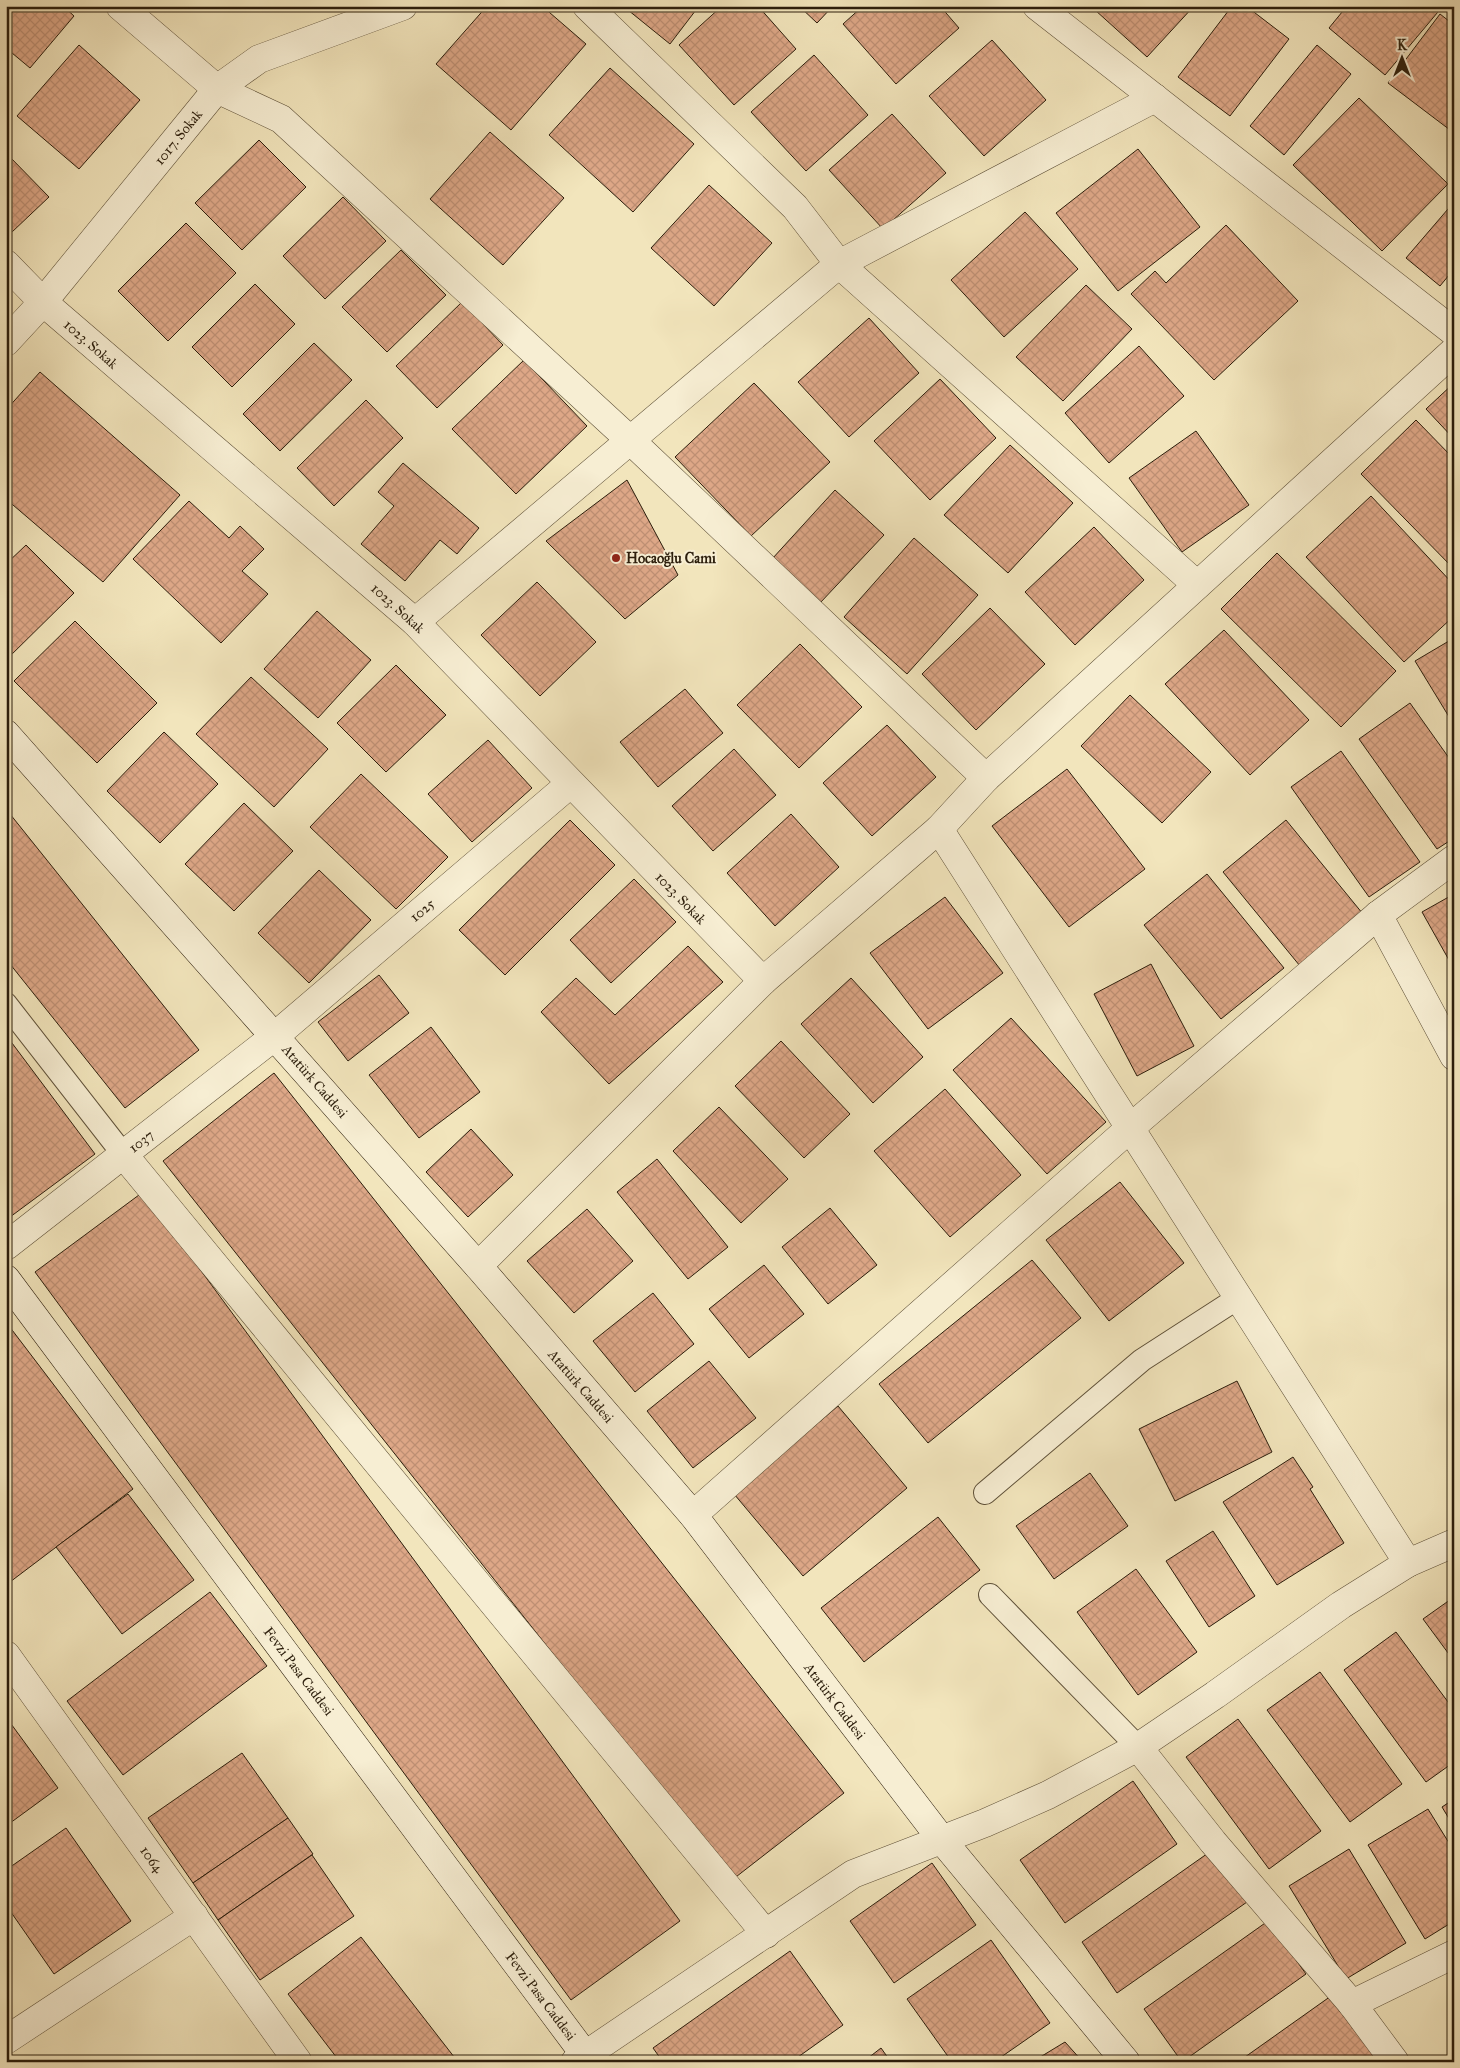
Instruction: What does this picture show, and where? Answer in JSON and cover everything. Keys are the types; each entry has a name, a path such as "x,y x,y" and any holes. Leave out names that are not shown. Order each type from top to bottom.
{"street":[{"path":"120,6 217,89 281,120 630,440 986,778"},
{"name":"1017. Sokak","path":"6,342 43,302 217,89 259,59 403,6"},
{"path":"587,6 795,208 840,264 1197,585"},
{"path":"1038,6 1454,332"},
{"path":"415,622 840,264 1155,98"},
{"name":"1023. Sokak","path":"6,264 43,302 415,622 762,981"},
{"path":"478,1266 762,981 939,828 986,778 1454,351"},
{"name":"Atatürk Caddesi","path":"6,734 478,1266 693,1515 942,1840 1126,2062"},
{"name":"1025","path":"275,1036 570,784"},
{"path":"939,828 1129,1129 1408,1563"},
{"path":"693,1515 1129,1129 1378,915 1454,859"},
{"path":"1378,915 1454,1056"},
{"name":"1037","path":"6,1246 275,1036"},
{"path":"123,1154 766,1934"},
{"name":"Fevzi Pasa Caddesi","path":"6,1279 584,2060"},
{"path":"584,2060 853,1874 985,1823 1048,1794 1138,1747 1215,1695 1340,1604 1408,1563 1454,1544"},
{"name":"1064","path":"6,1655 298,2062"},
{"path":"1138,1747 1213,1842 1352,2004 1395,2062"},
{"path":"6,2040 194,1916"},
{"path":"1352,2004 1454,1954"}],"lane":[{"path":"6,1004 123,1154"},
{"path":"985,1493 1142,1360 1238,1298"},
{"path":"990,1595 1138,1747"}],"building":[{"path":"6,6 63,6 74,16 30,68 6,48"},
{"path":"487,6 542,6 586,44 511,130 436,64"},
{"path":"623,6 699,6 670,44"},
{"path":"722,6 758,6 796,49 734,105 679,45"},
{"path":"799,6 833,6 817,23"},
{"path":"863,6 940,6 959,28 896,84 843,24"},
{"path":"1098,6 1194,6 1147,57 1095,10"},
{"path":"1232,6 1246,6 1289,39 1230,116 1178,77"},
{"path":"1347,6 1443,6 1385,75 1329,28"},
{"path":"1440,14 1454,25 1454,133 1388,83"},
{"path":"992,40 1046,100 984,156 929,96"},
{"path":"79,45 140,100 79,169 17,116"},
{"path":"1317,45 1351,74 1284,155 1250,126"},
{"path":"814,55 868,115 806,171 751,112"},
{"path":"610,68 694,144 633,212 549,135"},
{"path":"1359,98 1448,184 1382,251 1293,165"},
{"path":"892,114 946,173 883,229 829,170"},
{"path":"490,132 564,198 503,265 430,199"},
{"path":"259,140 306,187 242,250 195,203"},
{"path":"1138,149 1200,227 1118,291 1056,213"},
{"path":"8,155 49,197 12,232 6,226 6,157"},
{"path":"709,185 772,243 714,306 651,248"},
{"path":"343,197 386,241 325,299 283,256"},
{"path":"1454,202 1454,269 1440,286 1406,258"},
{"path":"1025,212 1078,269 1004,337 951,280"},
{"path":"186,223 236,273 168,341 118,291"},
{"path":"1226,225 1298,301 1214,380 1131,294 1155,271 1166,283"},
{"path":"401,250 446,295 387,352 342,307"},
{"path":"255,284 295,324 232,387 192,347"},
{"path":"1086,285 1132,329 1063,401 1016,357"},
{"path":"462,302 503,345 437,408 396,366"},
{"path":"869,318 919,373 849,437 798,382"},
{"path":"314,343 352,380 280,451 243,414"},
{"path":"1139,346 1184,396 1109,463 1065,413"},
{"path":"524,360 587,426 516,494 452,429"},
{"path":"40,372 180,495 103,582 6,499 6,410"},
{"path":"940,379 996,438 930,500 874,441"},
{"path":"754,383 830,462 751,536 675,457"},
{"path":"1454,383 1454,439 1426,409"},
{"path":"366,400 403,438 334,506 297,468"},
{"path":"1416,420 1454,459 1454,569 1361,474"},
{"path":"1196,431 1249,505 1182,552 1129,478"},
{"path":"1010,445 1073,503 1008,573 944,515"},
{"path":"403,463 479,528 457,554 440,540 405,581 361,544 394,506 378,492"},
{"name":"Hocaoğlu Cami","path":"627,480 678,575 625,619 546,541"},
{"path":"835,490 884,535 820,603 772,559"},
{"path":"1371,496 1454,585 1454,616 1404,662 1306,557"},
{"path":"189,501 229,538 240,526 264,549 242,571 268,594 221,643 133,559"},
{"path":"1094,527 1144,580 1075,645 1025,592"},
{"path":"914,538 978,595 907,674 844,617"},
{"path":"26,545 74,593 6,660 6,564"},
{"path":"1277,553 1396,671 1341,727 1221,609"},
{"path":"537,582 596,642 540,696 481,635"},
{"path":"990,608 1045,664 976,730 922,674"},
{"path":"317,611 371,660 318,718 264,669"},
{"path":"75,621 157,703 97,763 14,681"},
{"path":"1224,630 1309,720 1250,775 1165,684"},
{"path":"1454,638 1454,725 1415,661"},
{"path":"800,644 862,707 799,768 737,705"},
{"path":"396,665 446,715 386,772 337,723"},
{"path":"251,677 328,749 274,807 196,734"},
{"path":"685,689 723,733 658,787 620,742"},
{"path":"1130,695 1211,772 1162,823 1081,746"},
{"path":"1410,703 1454,765 1454,838 1437,849 1359,739"},
{"path":"887,725 936,777 872,836 823,783"},
{"path":"164,732 218,784 160,843 107,791"},
{"path":"488,740 532,788 472,842 428,794"},
{"path":"734,749 776,795 713,851 672,806"},
{"path":"1341,751 1420,862 1369,897 1291,787"},
{"path":"1067,769 1145,869 1069,927 992,826"},
{"path":"361,774 448,857 396,909 310,827"},
{"path":"244,803 293,851 234,911 185,864"},
{"path":"6,809 199,1050 125,1108 6,959"},
{"path":"791,814 839,867 775,926 727,873"},
{"path":"570,820 615,865 505,975 459,930"},
{"path":"1286,820 1363,914 1300,966 1223,872"},
{"path":"319,870 371,920 309,983 258,933"},
{"path":"1207,874 1284,968 1221,1019 1144,925"},
{"path":"634,879 676,922 611,983 570,940"},
{"path":"1454,894 1454,969 1422,912"},
{"path":"945,897 1003,973 928,1029 870,953"},
{"path":"688,946 723,982 609,1084 541,1012 576,978 615,1015"},
{"path":"1151,964 1194,1046 1137,1076 1094,994"},
{"path":"379,975 409,1013 348,1061 318,1022"},
{"path":"851,978 923,1057 873,1103 801,1024"},
{"path":"1011,1018 1106,1122 1047,1174 953,1070"},
{"path":"431,1027 480,1092 419,1138 369,1075"},
{"path":"6,1035 95,1154 6,1220"},
{"path":"781,1041 850,1114 804,1158 735,1086"},
{"path":"274,1073 844,1793 732,1880 163,1161"},
{"path":"945,1089 1021,1175 950,1237 874,1151"},
{"path":"719,1107 788,1179 741,1223 673,1151"},
{"path":"471,1129 513,1175 468,1217 426,1172"},
{"path":"657,1159 728,1247 688,1279 617,1192"},
{"path":"1120,1182 1184,1263 1109,1321 1046,1240"},
{"path":"143,1192 680,1921 571,2000 35,1272"},
{"path":"830,1208 877,1265 828,1304 782,1247"},
{"path":"587,1209 633,1261 574,1313 527,1261"},
{"path":"1032,1260 1081,1318 928,1443 879,1384"},
{"path":"764,1265 804,1314 749,1358 709,1309"},
{"path":"653,1293 694,1344 635,1392 593,1341"},
{"path":"6,1322 133,1489 6,1585"},
{"path":"709,1361 756,1418 693,1468 647,1411"},
{"path":"1237,1381 1272,1452 1175,1501 1139,1429"},
{"path":"838,1406 907,1488 803,1576 734,1494"},
{"path":"1293,1457 1313,1487 1310,1489 1344,1543 1277,1585 1223,1502"},
{"path":"1090,1473 1128,1526 1054,1579 1016,1526"},
{"path":"128,1494 194,1580 122,1634 56,1547"},
{"path":"938,1517 980,1570 864,1662 821,1608"},
{"path":"1213,1531 1255,1596 1209,1627 1166,1561"},
{"path":"1136,1569 1197,1652 1138,1695 1077,1612"},
{"path":"210,1592 267,1666 123,1775 67,1701"},
{"path":"1454,1597 1454,1661 1423,1619"},
{"path":"1396,1632 1454,1710 1454,1762 1426,1782 1344,1670"},
{"path":"1320,1672 1402,1784 1350,1822 1267,1710"},
{"path":"6,1717 58,1788 6,1826"},
{"path":"1238,1719 1321,1831 1269,1869 1186,1757"},
{"path":"242,1753 288,1818 193,1883 148,1818"},
{"path":"1133,1781 1177,1844 1065,1923 1020,1860"},
{"path":"1454,1799 1454,1827 1442,1807"},
{"path":"1428,1809 1454,1851 1454,1921 1425,1939 1368,1845"},
{"path":"288,1818 313,1854 218,1920 193,1883"},
{"path":"66,1828 131,1921 54,1974 6,1905 6,1870"},
{"path":"1349,1849 1406,1943 1346,1979 1289,1886"},
{"path":"1211,1851 1247,1902 1117,1993 1082,1942"},
{"path":"312,1855 354,1916 260,1980 218,1920"},
{"path":"932,1863 976,1925 894,1983 850,1921"},
{"path":"1268,1921 1306,1974 1182,2062 1144,2009"},
{"path":"361,1937 458,2062 340,2062 288,1994"},
{"path":"991,1940 1050,2023 994,2062 952,2062 907,1999"},
{"path":"790,1951 843,2025 791,2062 663,2062 653,2048"},
{"path":"1331,1996 1378,2062 1238,2062"},
{"path":"1065,2042 1083,2062 1032,2062"},
{"path":"881,2048 891,2062 863,2062"}],"place":[{"name":"Hocaoğlu Cami","path":"616,558"}]}
